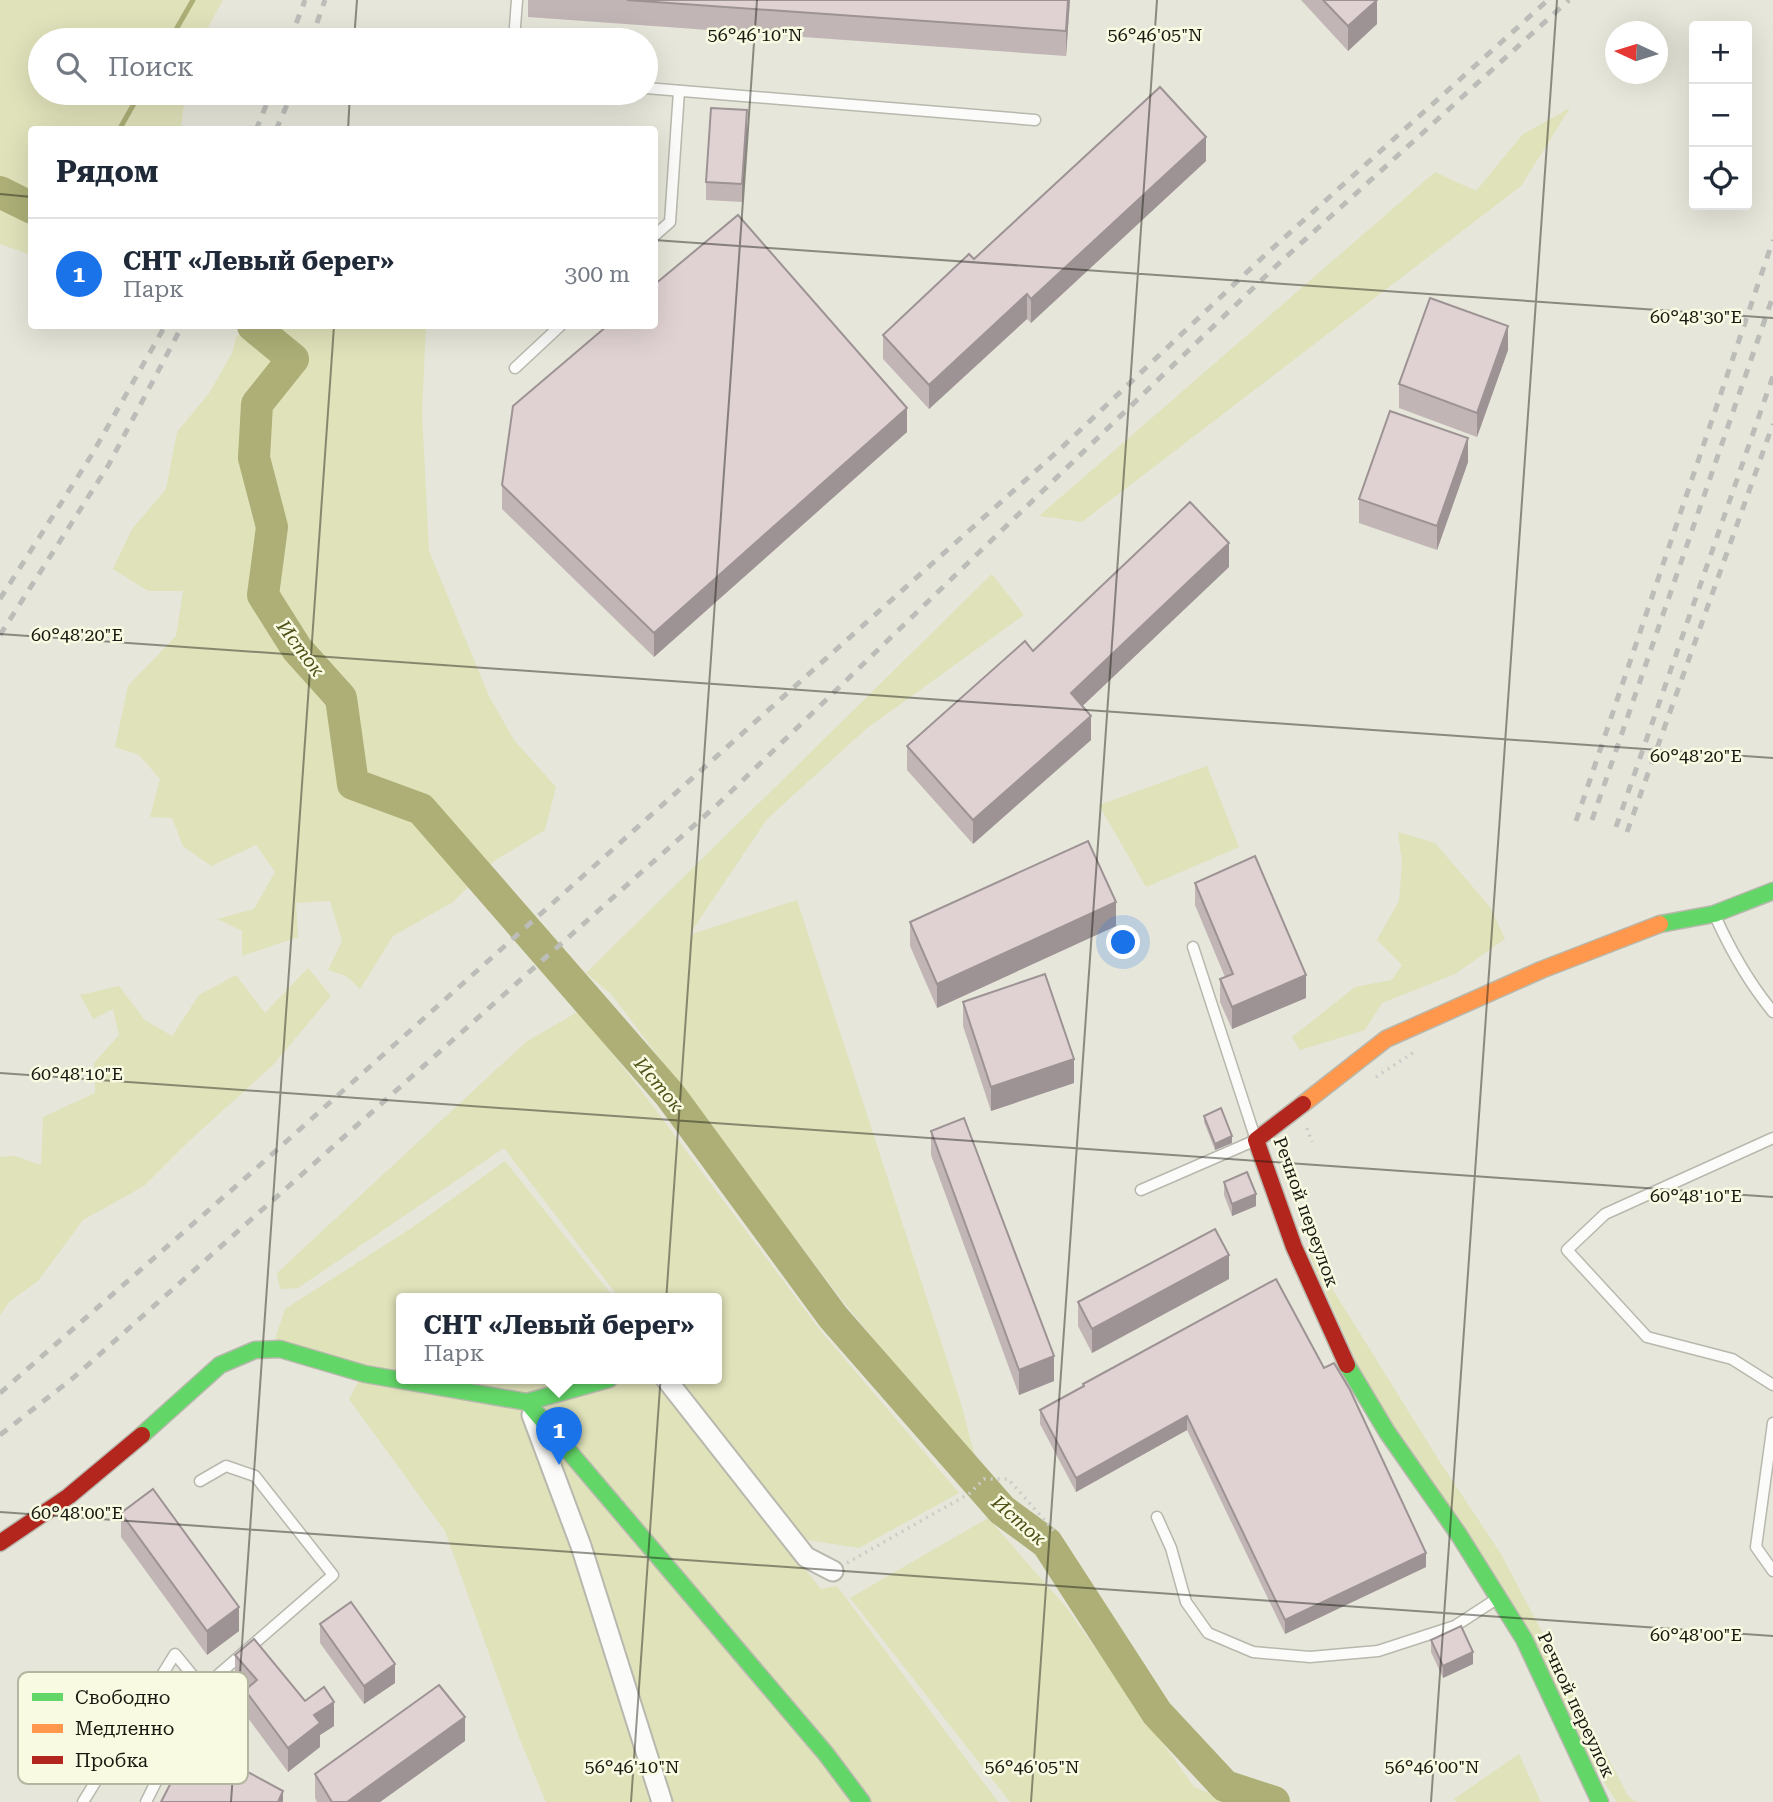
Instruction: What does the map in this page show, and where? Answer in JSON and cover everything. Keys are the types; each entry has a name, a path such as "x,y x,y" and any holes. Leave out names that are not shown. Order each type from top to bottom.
{"street":[{"name":"Речной переулок","path":"1600,1802 1524,1639 1459,1535 1387,1432 1350,1372 1294,1247 1256,1140 1386,1039 1541,970 1663,923 1714,914 1773,891"},
{"path":"0,1542 69,1496 138,1440 220,1365 255,1350 280,1349 365,1374 396,1379"},
{"path":"423,1384 527,1402 591,1384"},
{"path":"670,1384 806,1558 833,1571"},
{"path":"527,1402 581,1546 662,1802"},
{"path":"527,1402 817,1744 862,1802"}],"lane":[{"path":"515,28 517,0"},
{"path":"658,89 1035,120"},
{"path":"658,232 670,222 679,91"},
{"path":"515,368 557,329"},
{"path":"1714,914 1723,935 1762,999 1773,1012"},
{"path":"1141,1190 1256,1140 1193,947"},
{"path":"1773,1138 1605,1214 1567,1250 1647,1337 1732,1359 1773,1385"},
{"path":"1773,1423 1756,1546 1773,1572"},
{"path":"200,1481 226,1466 255,1476 333,1575 221,1672"},
{"path":"1157,1517 1171,1548 1186,1602 1208,1633 1253,1652 1310,1657 1378,1651 1455,1626 1498,1598"},
{"path":"164,1672 175,1654 190,1672"},
{"path":"83,1802 94,1784"},
{"path":"146,1802 155,1784"}],"path":[{"path":"1367,1083 1425,1045"},
{"path":"1306,1126 1312,1142"},
{"path":"833,1571 970,1493 984,1479 1008,1479 1056,1534"}],"green space":[{"path":"0,0 223,0 208,28 28,28 28,105 184,105 181,126 28,126 28,254 0,244"},
{"path":"1570,108 1521,186 1082,522 1039,516 1435,172 1476,191 1523,134"},
{"path":"244,329 426,329 422,412 429,551 489,696 514,740 556,787 545,830 494,861 453,902 393,936 360,989 346,976 328,970 342,941 330,901 296,903 298,937 242,956 242,931 217,919 254,909 275,872 256,845 211,866 183,846 172,818 150,817 160,779 139,755 115,747 128,686 176,636 183,591 148,591 113,569 132,529 166,489 177,432 210,392 232,353 236,338"},
{"path":"992,574 1024,615 866,729 767,819 689,935 797,900 960,1400 977,1464 841,1299 612,995 586,973"},
{"path":"1207,766 1239,847 1146,887 1099,805"},
{"path":"1398,832 1435,843 1490,907 1505,939 1455,974 1382,1003 1365,1030 1300,1050 1292,1037 1355,987 1392,980 1402,965 1377,940 1399,901 1402,862"},
{"path":"308,968 331,996 273,1065 144,1186 83,1220 38,1281 10,1301 0,1315 0,1157 15,1156 41,1165 43,1117 95,1093 94,1063 119,1035 113,1009 93,1019 80,995 119,986 145,1020 172,1036 199,995 236,975 265,1013"},
{"path":"579,1011 820,1330 959,1493 859,1548 801,1539 685,1384 722,1384 722,1293 615,1293 504,1148 298,1288 280,1289 277,1273 526,1042"},
{"path":"505,1161 610,1293 396,1293 396,1384 655,1384 821,1589 837,1586 998,1802 546,1802 520,1740 445,1531 349,1399 365,1369 275,1339 285,1309 410,1229"},
{"path":"1305,1245 1440,1462 1501,1554 1628,1796 1637,1802 1617,1802 1387,1432"},
{"path":"988,1518 1066,1607 1194,1787 1230,1802 1010,1802 850,1598"},
{"path":"1519,1754 1541,1802 1456,1802 1454,1799"}],"building":[{"path":"627,0 1068,0 1066,31"},
{"path":"1323,0 1377,0 1348,26"},
{"path":"1160,87 1206,137 1031,299 1027,294 929,385 883,335 969,254 974,259"},
{"path":"711,108 747,110 742,184 706,182"},
{"path":"738,215 907,408 654,633 502,485 513,406 603,329 658,329 658,282"},
{"path":"1430,298 1508,326 1477,413 1399,384"},
{"path":"1390,411 1468,438 1437,526 1359,499"},
{"path":"1190,502 1229,543 1071,693 1091,716 973,820 907,746 1025,641 1033,651"},
{"path":"1088,841 1116,902 937,984 910,922"},
{"path":"1255,856 1306,975 1232,1007 1220,979 1233,974 1195,883"},
{"path":"1045,974 1074,1059 991,1087 963,1002"},
{"path":"1221,1108 1232,1136 1215,1144 1204,1116"},
{"path":"964,1118 1054,1356 1019,1370 931,1131"},
{"path":"1247,1172 1256,1194 1232,1204 1224,1182"},
{"path":"1215,1229 1229,1255 1092,1329 1078,1302"},
{"path":"1276,1279 1324,1368 1334,1363 1350,1390 1426,1553 1285,1620 1187,1416 1076,1478 1040,1410"},
{"path":"153,1489 239,1607 207,1631 121,1513"},
{"path":"351,1602 395,1664 364,1686 320,1624"},
{"path":"1461,1626 1473,1652 1443,1666 1431,1640"},
{"path":"254,1639 305,1701 324,1687 334,1702 314,1715 320,1723 288,1748 248,1694 248,1688 257,1680 235,1655"},
{"path":"439,1685 465,1717 347,1802 332,1802 315,1774"},
{"path":"248,1772 283,1791 278,1802 161,1802 170,1784 248,1784"}],"waterway":[{"path":"177,28 193,0"},
{"path":"121,126 133,105"},
{"name":"Исток","path":"0,192 28,206"},
{"name":"Исток","path":"257,329 293,359 257,404 254,458 272,527 263,595 297,649 341,698 353,784 421,809 670,1095 833,1317 1002,1510 1047,1543 1157,1713 1225,1786 1274,1802"}],"railway":[{"path":"294,28 305,0"},
{"path":"315,28 325,0"},
{"path":"0,1393 251,1173 1057,452 1264,256 1548,0"},
{"path":"0,1435 73,1378 717,805 1276,266 1569,0"},
{"path":"258,126 266,105"},
{"path":"278,126 287,105"},
{"path":"1576,821 1773,240"},
{"path":"1592,820 1773,296"},
{"path":"0,599 91,456 163,329"},
{"path":"0,635 108,466 180,329"},
{"path":"1616,827 1773,376"},
{"path":"1627,832 1773,424"}],"traffic: fast":[{"path":"1660,924 1714,914 1773,891"},
{"path":"142,1435 220,1365 255,1350 280,1349 365,1374 396,1379"},
{"path":"1347,1365 1387,1432 1459,1535 1524,1639 1600,1802"},
{"path":"423,1384 527,1402 591,1384"},
{"path":"527,1402 826,1754 862,1802"}],"traffic: slow":[{"path":"1303,1104 1386,1039 1541,970 1660,924"}],"traffic: jam":[{"path":"1303,1104 1256,1140 1294,1247 1347,1365"},
{"path":"0,1543 69,1496 142,1435"}],"place":[{"name":"СНТ «Левый берег»","path":"559,1465"}]}
